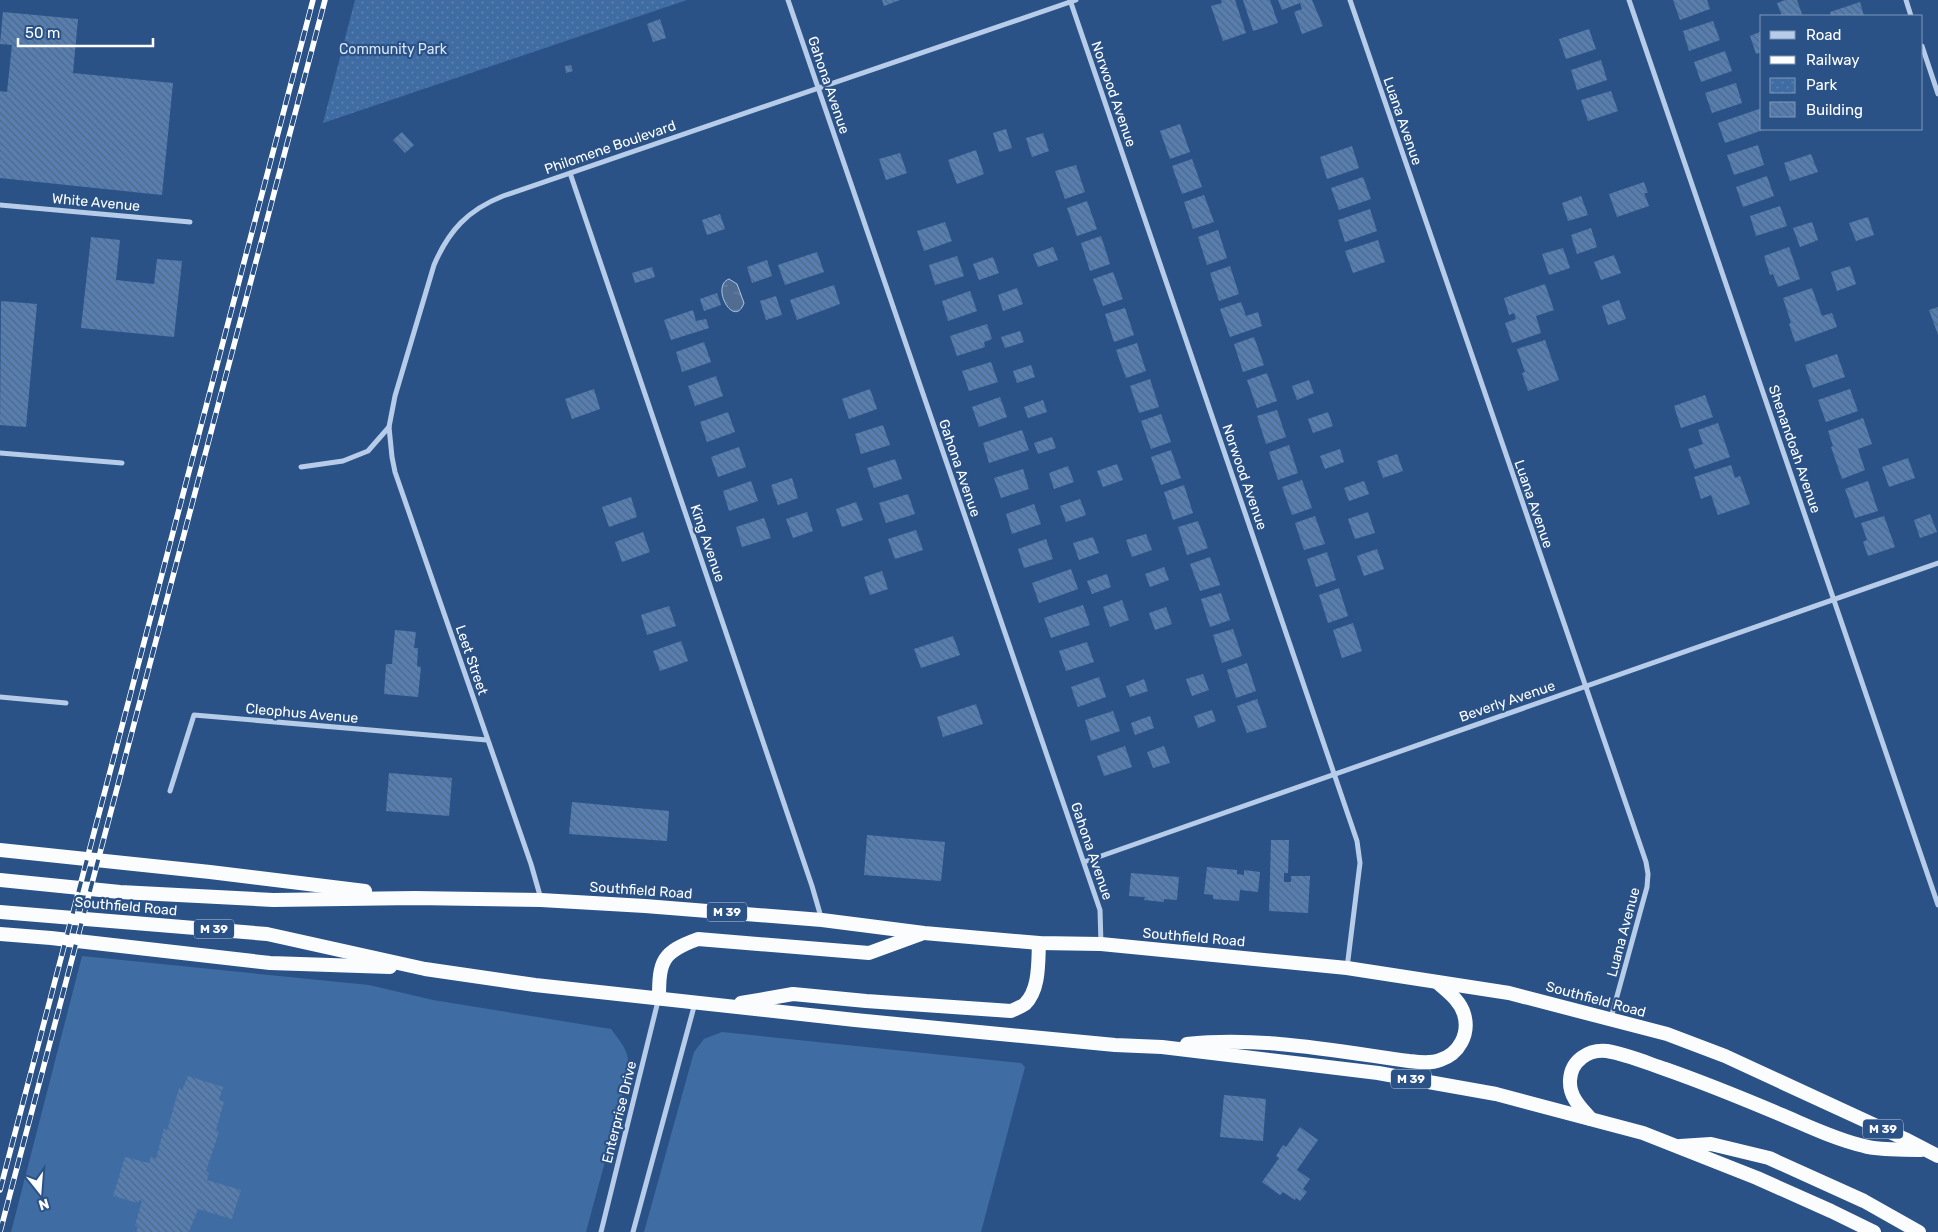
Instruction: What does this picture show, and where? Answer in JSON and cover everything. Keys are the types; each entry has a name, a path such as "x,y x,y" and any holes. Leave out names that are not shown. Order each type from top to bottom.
{"highway":[{"name":"Southfield Road","path":"0,850 210,872 415,898"},
{"name":"Southfield Road","path":"0,880 120,892 272,900 415,898 541,900 646,906 822,920 924,933 1039,943 1101,944 1347,968 1509,993 1667,1034 1725,1056 1933,1153"},
{"name":"Southfield Road","path":"0,912 267,934 425,969 535,984 855,1020 1115,1045 1162,1047 1378,1073 1496,1094 1643,1134 1757,1178 1831,1210 1874,1232"},
{"path":"658,998 661,966 669,953 682,945 698,939 869,953 924,933"},
{"name":"Southfield Road","path":"0,934 52,938 270,963 425,969"},
{"path":"724,1006 793,994 1011,1011 1025,1004 1034,991 1039,943"},
{"path":"1162,1047 1201,1042 1271,1043 1315,1047 1409,1061 1439,1061 1455,1052 1462,1042 1466,1028 1464,1013 1457,1000 1437,982"},
{"path":"1593,1120 1577,1104 1572,1094 1570,1085 1572,1069 1583,1056 1606,1051 1641,1060 1713,1086 1813,1128 1865,1147 1933,1153"},
{"path":"1675,1146 1712,1144 1769,1158 1864,1201 1919,1232"}],"street":[{"name":"Gahona Avenue","path":"788,0 1100,910 1101,944"},
{"name":"Luana Avenue","path":"1350,0 1646,862 1648,874 1647,887 1611,1018"},
{"name":"Shenandoah Avenue","path":"1630,0 1938,905"},
{"path":"1906,0 1912,15"},
{"name":"Philomene Boulevard","path":"389,427 394,396 440,249 450,233 467,216 488,202 1072,1"},
{"name":"Norwood Avenue","path":"1072,1 1357,841 1360,854 1347,968"},
{"path":"1923,49 1938,94"},
{"name":"King Avenue","path":"570,173 822,920"},
{"name":"White Avenue","path":"0,205 190,222"},
{"path":"300,467 343,461 368,451 389,427"},
{"name":"Leet Street","path":"389,427 395,472 531,864 541,900"},
{"path":"0,452 122,464"},
{"name":"Beverly Avenue","path":"1084,862 1938,563"},
{"path":"0,697 66,703"},
{"name":"Cleophus Avenue","path":"170,792 194,715 487,740"},
{"name":"Enterprise Drive","path":"601,1232 658,998"},
{"path":"633,1232 696,1002"}],"green space":[{"name":"Community Park","path":"355,0 687,0 323,123"},
{"path":"82,956 369,985 433,1000 611,1029 626,1050 628,1076 586,1232 11,1232"},
{"path":"722,1032 1021,1063 1025,1067 981,1232 644,1232 694,1052 704,1039"}],"water":[{"path":"729,279 737,284 744,303 740,310 735,312 726,304 723,297 724,283"}],"building":[{"path":"882,0 900,0 884,6"},
{"path":"1221,0 1235,0 1246,33 1223,41 1211,6 1222,3"},
{"path":"1243,0 1270,0 1278,23 1253,31"},
{"path":"1278,0 1312,0 1323,26 1302,34 1294,12 1302,9 1300,3 1282,10"},
{"path":"1673,0 1707,0 1710,9 1680,20"},
{"path":"1785,0 1797,0 1802,14 1782,15 1777,3"},
{"path":"1860,2 1864,15 1831,15 1830,12"},
{"path":"3,12 78,19 73,73 173,83 162,195 0,178 0,91 7,92 12,45 0,44"},
{"path":"660,19 666,38 653,42 647,24"},
{"path":"1713,21 1720,40 1689,51 1683,31"},
{"path":"1589,29 1596,49 1566,59 1559,39"},
{"path":"1760,32 1760,53 1756,54 1750,36"},
{"path":"1725,51 1732,71 1701,82 1694,62"},
{"path":"1601,60 1607,80 1577,90 1571,70"},
{"path":"571,65 573,71 566,73 565,66"},
{"path":"1736,83 1742,103 1712,113 1705,93"},
{"path":"1611,91 1618,111 1588,121 1581,100"},
{"path":"1760,109 1760,130 1763,130 1725,143 1718,123"},
{"path":"1180,124 1190,152 1170,159 1160,131"},
{"path":"1006,129 1012,148 999,152 993,133"},
{"path":"402,132 414,145 405,153 393,140"},
{"path":"1043,133 1049,151 1032,157 1026,138"},
{"path":"1758,145 1764,165 1734,175 1727,155"},
{"path":"1352,146 1359,168 1327,179 1320,157"},
{"path":"976,150 984,174 957,184 948,160"},
{"path":"900,153 907,173 886,180 879,159"},
{"path":"1811,154 1818,172 1790,181 1784,163"},
{"path":"1192,159 1202,187 1182,194 1172,166"},
{"path":"1076,165 1085,192 1065,199 1055,171"},
{"path":"1767,176 1774,196 1743,207 1736,187"},
{"path":"1363,177 1371,199 1339,210 1331,188"},
{"path":"1644,182 1648,193 1644,193 1649,206 1617,217 1609,194"},
{"path":"1204,195 1214,222 1193,229 1184,202"},
{"path":"1581,196 1588,215 1568,221 1562,203"},
{"path":"1087,201 1097,229 1077,236 1067,208"},
{"path":"1780,206 1787,226 1756,236 1750,216"},
{"path":"1370,209 1377,231 1345,242 1338,220"},
{"path":"720,214 725,229 707,235 702,220"},
{"path":"1868,217 1874,235 1856,241 1849,223"},
{"path":"945,222 952,241 924,251 917,231"},
{"path":"1812,222 1818,240 1800,247 1793,228"},
{"path":"1591,228 1597,247 1577,254 1571,235"},
{"path":"1218,230 1227,258 1207,265 1198,237"},
{"path":"1101,236 1110,264 1090,271 1081,243"},
{"path":"91,237 120,240 116,280 154,284 157,259 182,261 174,337 81,328"},
{"path":"1378,240 1385,262 1353,273 1345,251"},
{"path":"1053,247 1058,260 1038,267 1033,254"},
{"path":"1789,247 1800,279 1778,287 1773,274 1770,275 1764,256"},
{"path":"1563,248 1570,268 1549,275 1542,254"},
{"path":"817,252 824,272 785,285 778,265"},
{"path":"1614,255 1621,273 1601,280 1594,262"},
{"path":"957,256 964,276 935,285 929,265"},
{"path":"993,257 999,273 979,280 973,264"},
{"path":"767,260 772,276 752,283 747,267"},
{"path":"1230,266 1239,294 1219,301 1210,273"},
{"path":"1850,266 1856,284 1837,291 1831,272"},
{"path":"652,267 655,277 635,283 632,273"},
{"path":"1113,272 1123,299 1103,306 1093,279"},
{"path":"1545,284 1554,310 1536,316 1541,333 1512,343 1505,323 1516,319 1514,313 1509,315 1504,298"},
{"path":"834,285 840,304 797,320 790,300"},
{"path":"1017,288 1023,304 1003,311 998,295"},
{"path":"1812,288 1822,316 1832,313 1837,327 1795,342 1783,298"},
{"path":"970,291 977,311 948,321 942,301"},
{"path":"717,293 721,305 704,311 700,299"},
{"path":"776,296 782,315 766,320 760,301"},
{"path":"1619,300 1626,319 1608,325 1602,306"},
{"path":"1,301 37,304 26,427 0,425"},
{"path":"1241,302 1246,316 1258,312 1262,326 1230,337 1220,309"},
{"path":"1938,307 1938,335 1929,310"},
{"path":"1125,308 1134,335 1114,342 1105,314"},
{"path":"693,310 696,321 706,319 709,328 671,340 664,320"},
{"path":"987,324 992,339 984,342 985,347 957,356 950,336"},
{"path":"1020,331 1024,342 1005,348 1001,337"},
{"path":"1254,337 1264,365 1243,372 1234,344"},
{"path":"1545,340 1559,380 1528,391 1522,373 1525,372 1517,349"},
{"path":"704,342 711,362 682,372 676,352"},
{"path":"1137,343 1146,371 1126,378 1116,350"},
{"path":"1837,354 1845,377 1813,388 1805,365"},
{"path":"991,362 998,382 969,391 962,371"},
{"path":"1031,365 1035,377 1017,383 1013,371"},
{"path":"1267,373 1277,401 1257,408 1247,380"},
{"path":"716,376 723,396 695,406 688,386"},
{"path":"1150,379 1159,407 1139,413 1130,386"},
{"path":"1309,380 1314,393 1297,400 1292,386"},
{"path":"594,389 600,409 572,419 565,399"},
{"path":"870,389 877,409 849,419 842,399"},
{"path":"1850,389 1858,411 1826,422 1818,400"},
{"path":"1705,395 1713,417 1681,428 1674,406"},
{"path":"1000,397 1007,417 979,427 972,407"},
{"path":"1043,400 1047,412 1028,418 1024,407"},
{"path":"1277,410 1286,437 1266,444 1257,416"},
{"path":"728,412 735,432 707,442 700,422"},
{"path":"1328,412 1333,426 1313,433 1308,419"},
{"path":"1161,414 1171,442 1151,449 1141,421"},
{"path":"1863,418 1872,444 1858,449 1865,470 1842,479 1831,447 1833,446 1828,431"},
{"path":"1718,423 1730,457 1695,469 1688,449 1703,444 1698,430"},
{"path":"883,425 890,445 861,454 855,434"},
{"path":"1022,430 1029,450 989,463 983,443"},
{"path":"1052,437 1056,448 1038,454 1034,443"},
{"path":"1289,445 1298,473 1278,480 1269,452"},
{"path":"739,447 746,467 718,477 711,457"},
{"path":"1340,449 1344,462 1325,469 1320,456"},
{"path":"1171,450 1181,478 1161,485 1151,457"},
{"path":"1397,454 1403,471 1383,478 1377,461"},
{"path":"1908,458 1915,478 1889,487 1882,467"},
{"path":"895,459 902,479 874,488 867,468"},
{"path":"1117,464 1123,480 1103,487 1097,471"},
{"path":"1731,465 1735,478 1740,476 1750,504 1718,515 1711,495 1701,499 1694,477"},
{"path":"1068,466 1074,482 1054,489 1049,473"},
{"path":"1023,469 1029,489 1001,498 994,478"},
{"path":"792,478 798,498 778,505 771,485"},
{"path":"1302,480 1312,508 1292,515 1282,487"},
{"path":"751,481 758,501 729,511 723,491"},
{"path":"1364,481 1369,494 1349,501 1344,488"},
{"path":"1868,481 1878,511 1855,518 1845,489"},
{"path":"1184,485 1193,513 1173,520 1164,492"},
{"path":"908,494 915,514 886,523 879,503"},
{"path":"631,497 637,517 609,527 602,507"},
{"path":"1080,499 1086,515 1066,522 1060,506"},
{"path":"856,502 863,520 842,527 836,509"},
{"path":"1034,504 1041,524 1012,534 1006,514"},
{"path":"807,512 813,531 793,538 786,519"},
{"path":"1368,512 1375,533 1355,539 1348,519"},
{"path":"1930,514 1937,532 1920,538 1914,520"},
{"path":"1315,516 1325,544 1304,550 1295,523"},
{"path":"1884,516 1895,547 1868,556 1863,542 1867,540 1861,523"},
{"path":"764,518 771,538 742,547 736,527"},
{"path":"1198,521 1208,548 1187,555 1178,527"},
{"path":"916,530 923,550 895,559 888,539"},
{"path":"643,532 650,552 622,562 615,542"},
{"path":"1146,534 1152,550 1132,557 1126,540"},
{"path":"1093,537 1099,553 1079,560 1073,543"},
{"path":"1046,539 1053,559 1024,568 1018,549"},
{"path":"1377,549 1384,569 1364,576 1357,556"},
{"path":"1327,552 1336,580 1316,587 1307,559"},
{"path":"1210,557 1220,585 1200,591 1190,564"},
{"path":"1164,567 1169,580 1150,587 1145,574"},
{"path":"1071,569 1078,589 1039,603 1032,583"},
{"path":"882,571 888,589 870,595 864,577"},
{"path":"1107,574 1111,587 1092,594 1087,581"},
{"path":"1339,588 1348,616 1328,623 1319,595"},
{"path":"1221,593 1230,620 1210,627 1201,599"},
{"path":"1122,600 1129,620 1110,627 1103,607"},
{"path":"1083,605 1090,625 1051,638 1044,618"},
{"path":"669,606 676,626 647,635 641,615"},
{"path":"1166,607 1172,624 1155,630 1149,613"},
{"path":"1353,623 1362,651 1342,658 1333,630"},
{"path":"1233,629 1242,656 1222,663 1213,635"},
{"path":"395,630 416,632 414,648 418,648 417,666 421,667 418,697 384,694 386,664 392,664"},
{"path":"953,636 960,655 921,668 914,649"},
{"path":"681,641 688,661 660,671 653,651"},
{"path":"1087,642 1094,662 1066,671 1059,651"},
{"path":"1247,663 1256,691 1236,698 1227,670"},
{"path":"1203,674 1209,690 1192,696 1186,679"},
{"path":"1099,677 1106,697 1078,707 1071,687"},
{"path":"1144,679 1148,691 1130,697 1126,686"},
{"path":"1257,699 1267,727 1247,733 1237,706"},
{"path":"976,704 983,724 943,737 937,717"},
{"path":"1212,710 1216,721 1198,728 1194,716"},
{"path":"1113,711 1120,731 1091,741 1085,720"},
{"path":"1150,716 1154,728 1135,735 1131,723"},
{"path":"1125,746 1132,767 1104,776 1097,756"},
{"path":"1164,746 1170,763 1153,768 1147,752"},
{"path":"389,773 452,778 449,816 386,811"},
{"path":"572,802 669,811 667,841 569,834"},
{"path":"867,835 945,842 941,881 864,875"},
{"path":"1271,840 1289,840 1288,873 1284,873 1284,882 1291,882 1291,876 1310,876 1308,913 1269,911"},
{"path":"1207,867 1237,870 1237,874 1244,875 1244,870 1260,872 1258,892 1240,890 1239,901 1213,899 1213,895 1204,894"},
{"path":"1131,873 1179,877 1177,900 1164,899 1164,902 1144,900 1145,897 1129,896"},
{"path":"188,1076 223,1087 219,1100 224,1102 216,1130 219,1132 206,1171 209,1173 207,1180 241,1190 232,1219 198,1209 189,1232 136,1232 138,1227 135,1225 142,1201 139,1200 138,1203 113,1196 125,1157 149,1163 151,1156 156,1159 164,1128 167,1131 179,1088 182,1090"},
{"path":"1224,1095 1266,1099 1263,1141 1220,1137"},
{"path":"1300,1127 1318,1140 1297,1170 1310,1179 1303,1189 1307,1192 1300,1201 1283,1192 1280,1195 1262,1182 1279,1158 1276,1156 1283,1145 1286,1147"}],"railway":[{"path":"0,1190 313,0"},
{"path":"0,1232 325,0"}]}
